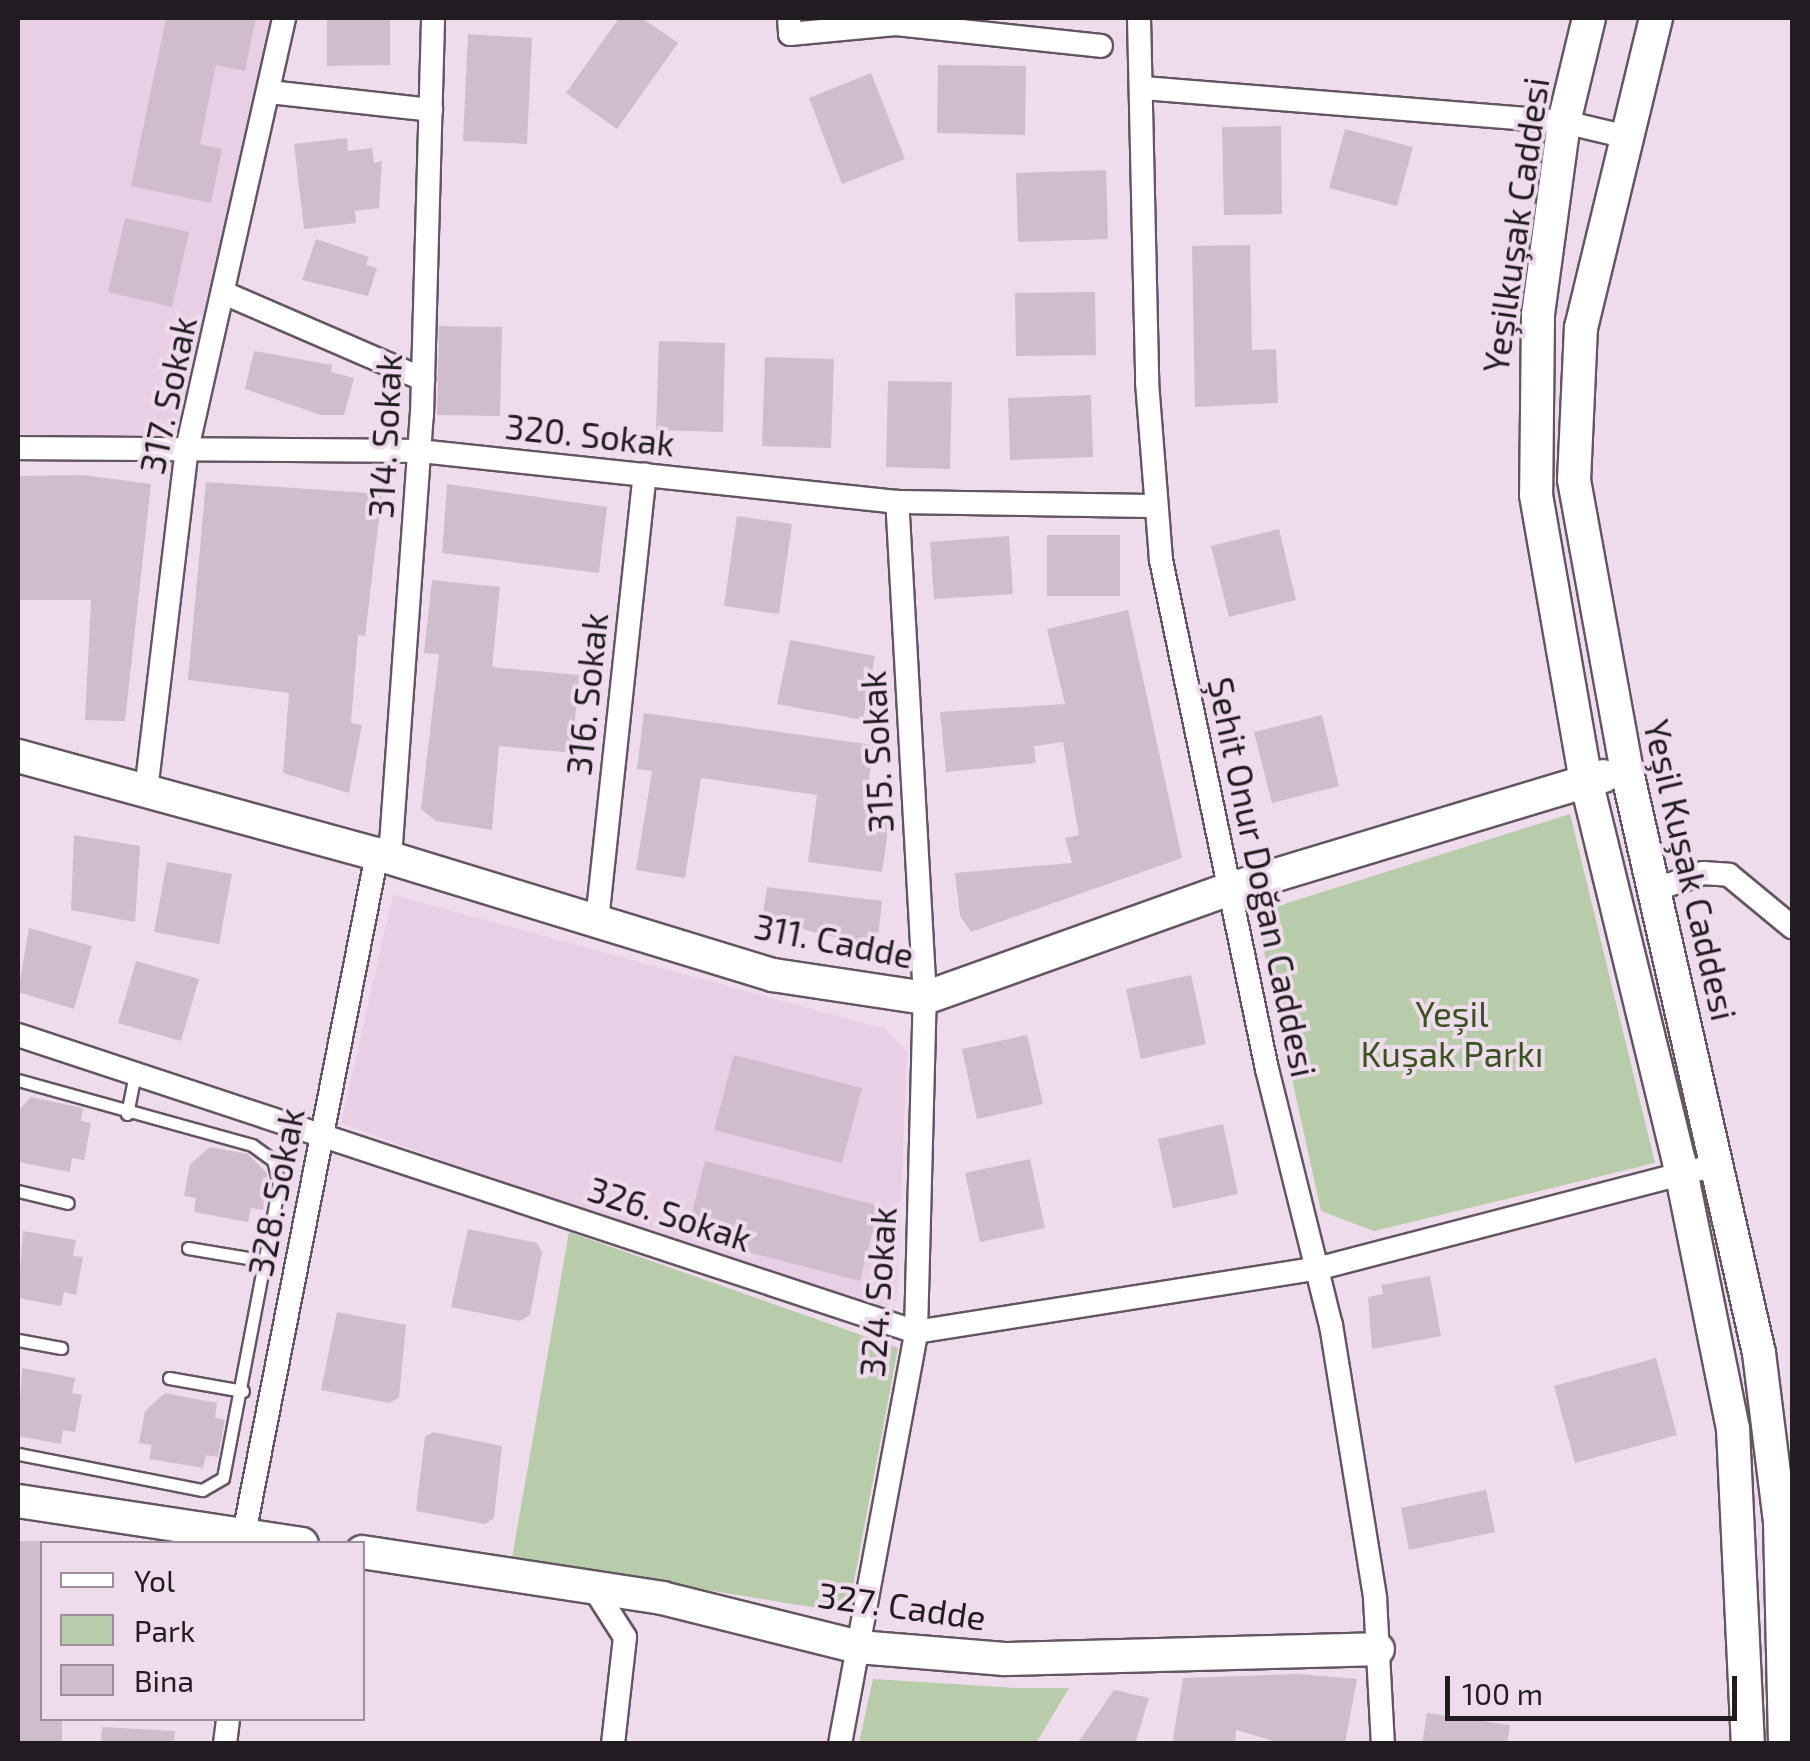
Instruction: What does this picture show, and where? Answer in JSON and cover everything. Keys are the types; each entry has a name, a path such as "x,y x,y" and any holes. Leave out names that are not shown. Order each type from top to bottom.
{"main road":[{"name":"Yeşilkuşak Caddesi","path":"1590,18 1564,122 1538,315 1533,458 1585,776 1682,1175 1735,1445 1748,1744"},
{"name":"Yeşil Kuşak Caddesi","path":"1656,18 1623,136 1580,327 1574,480 1628,776 1759,1353 1787,1573 1785,1744"},
{"name":"311. Cadde","path":"18,756 383,856 773,975 926,998 1234,888 1585,776 1628,776"},
{"path":"18,1502 243,1539"},
{"name":"327. Cadde","path":"365,1552 594,1587 858,1647 1005,1659 1378,1649"}],"street":[{"name":"317. Sokak","path":"146,791 187,450 284,18"},
{"name":"314. Sokak","path":"383,856 420,451 433,18"},
{"path":"788,18 790,34 896,24 1101,46"},
{"name":"Şehit Onur Doğan Caddesi","path":"1139,18 1154,506 1316,1269 1378,1649 1383,1744"},
{"path":"1143,88 1564,122 1623,136"},
{"path":"269,92 430,110"},
{"path":"224,293 423,379"},
{"name":"320. Sokak","path":"18,448 420,451 897,502 1154,506"},
{"name":"316. Sokak","path":"597,921 644,475"},
{"name":"315. Sokak","path":"897,502 926,998"},
{"name":"328. Sokak","path":"243,1539 322,1134 383,856"},
{"path":"1654,890 1702,873 1728,876 1792,928"},
{"name":"324. Sokak","path":"840,1744 916,1332 926,998"},
{"name":"326. Sokak","path":"18,1034 916,1332 1316,1269 1718,1164"},
{"path":"594,1587 625,1638 613,1744"}],"lane":[{"path":"127,1114 135,1073"},
{"path":"18,1080 267,1153 279,1184 228,1470 202,1490 18,1454"},
{"path":"18,1191 68,1204"},
{"path":"188,1248 266,1261"},
{"path":"18,1340 61,1348"},
{"path":"168,1378 243,1392"}],"shaded area":[{"path":"18,18 272,18 177,428 158,437 18,434"},
{"path":"393,895 885,1029 907,1051 897,1301 882,1309 635,1231 341,1123"}],"green space":[{"name":"Yeşil Kuşak Parkı","path":"1570,814 1655,1163 1374,1231 1321,1211 1260,933 1278,906"},
{"path":"569,1232 898,1348 850,1602 842,1612 512,1558"},
{"path":"873,1679 1069,1688 1036,1743 859,1743"}],"building":[{"path":"166,18 256,18 245,71 216,65 200,144 222,149 211,203 131,186"},
{"path":"327,18 390,18 390,65 327,66"},
{"path":"619,18 642,18 678,43 617,129 566,93"},
{"path":"468,34 532,38 527,144 463,141"},
{"path":"938,65 1026,66 1025,135 937,133"},
{"path":"871,73 905,159 842,184 809,98"},
{"path":"1281,126 1282,214 1224,215 1222,127"},
{"path":"1345,129 1413,147 1397,206 1329,188"},
{"path":"347,138 348,151 372,148 374,163 382,161 379,208 355,211 356,223 304,229 294,144"},
{"path":"1106,170 1108,239 1018,242 1016,173"},
{"path":"125,218 189,232 172,307 108,292"},
{"path":"316,239 369,257 366,265 377,268 368,296 302,280"},
{"path":"1250,245 1252,350 1276,349 1278,403 1195,407 1192,246"},
{"path":"1095,292 1096,355 1016,356 1015,293"},
{"path":"439,326 502,327 500,416 437,415"},
{"path":"659,341 725,343 723,432 656,430"},
{"path":"254,351 332,365 331,372 354,378 344,415 321,415 245,389"},
{"path":"765,357 834,359 831,448 762,446"},
{"path":"888,381 952,382 950,469 886,467"},
{"path":"1091,395 1093,457 1010,460 1008,398"},
{"path":"82,475 151,484 125,721 85,720 91,600 18,600 18,476"},
{"path":"206,482 382,494 365,636 358,635 351,723 362,725 349,793 283,773 289,693 188,680"},
{"path":"447,484 607,507 599,573 442,553"},
{"path":"737,516 792,524 779,614 724,606"},
{"path":"1279,529 1296,600 1229,617 1211,546"},
{"path":"1047,535 1120,535 1120,596 1047,596"},
{"path":"1009,536 1013,594 934,599 930,542"},
{"path":"432,580 500,587 492,667 579,675 572,753 499,746 492,830 436,821 421,809 439,654 424,653"},
{"path":"1128,610 1182,858 971,932 960,916 955,873 1072,863 1065,838 1079,835 1063,742 1034,746 1036,763 946,772 940,712 1065,704 1047,629"},
{"path":"790,640 875,656 863,720 777,704"},
{"path":"644,713 873,745 865,813 890,816 882,872 808,862 817,795 701,778 685,878 636,870 652,771 637,769"},
{"path":"1322,715 1339,786 1272,803 1254,732"},
{"path":"74,835 140,846 135,922 71,910"},
{"path":"167,862 232,874 219,944 154,932"},
{"path":"767,887 882,901 878,938 869,946 762,919"},
{"path":"29,928 92,946 74,1009 18,992"},
{"path":"136,961 199,979 181,1041 118,1023"},
{"path":"1191,975 1206,1044 1141,1059 1126,989"},
{"path":"1027,1035 1043,1104 977,1119 962,1049"},
{"path":"734,1055 862,1088 842,1163 714,1130"},
{"path":"31,1097 83,1108 81,1121 91,1123 84,1160 72,1158 70,1172 18,1162 18,1111"},
{"path":"1223,1124 1238,1194 1173,1208 1158,1139"},
{"path":"210,1147 248,1154 267,1173 263,1210 251,1208 248,1222 194,1212 196,1198 184,1196 190,1164"},
{"path":"1030,1159 1045,1228 980,1242 965,1173"},
{"path":"705,1161 879,1206 860,1281 686,1236"},
{"path":"468,1229 537,1243 542,1252 530,1315 520,1321 451,1307"},
{"path":"23,1231 76,1240 73,1256 83,1257 76,1295 64,1292 61,1306 18,1298"},
{"path":"1430,1276 1441,1336 1372,1349 1368,1297 1383,1294 1381,1285"},
{"path":"337,1312 406,1325 399,1398 389,1403 321,1390"},
{"path":"1656,1358 1677,1435 1575,1463 1554,1386"},
{"path":"22,1368 75,1378 72,1393 82,1395 75,1432 63,1430 61,1444 18,1436"},
{"path":"165,1393 217,1403 215,1418 225,1420 218,1457 206,1455 203,1468 149,1459 152,1445 139,1443 145,1411"},
{"path":"433,1432 502,1446 494,1518 485,1524 416,1511 425,1437"},
{"path":"1486,1490 1495,1532 1409,1550 1401,1508"},
{"path":"18,1541 40,1541 40,1721 62,1721 62,1744 18,1744"},
{"path":"1297,1674 1357,1679 1345,1744 1284,1744 1236,1730 1235,1744 1172,1744 1183,1678"},
{"path":"1114,1690 1149,1698 1135,1744 1077,1744"},
{"path":"1427,1713 1510,1725 1507,1744 1422,1744"},
{"path":"102,1727 175,1731 174,1744 101,1744"}]}
